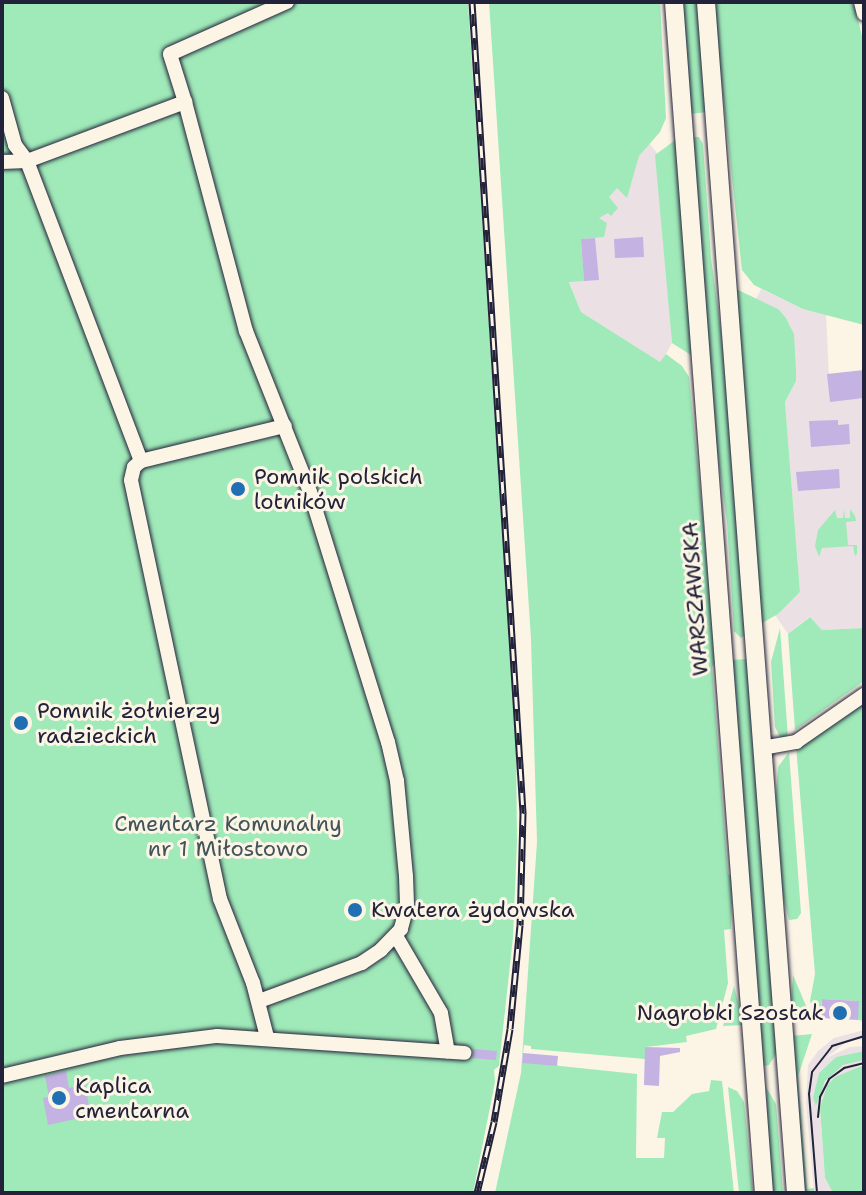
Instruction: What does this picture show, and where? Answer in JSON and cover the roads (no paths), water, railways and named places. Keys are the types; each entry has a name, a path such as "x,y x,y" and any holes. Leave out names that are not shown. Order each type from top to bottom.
{"main road":[{"name":"WARSZAWSKA","path":"674,2 764,1193"},
{"path":"706,2 796,1193"},
{"path":"683,126 715,124"},
{"path":"722,632 733,646 754,646"}],"street":[{"path":"259,1001 362,963 396,936 406,918 407,906 402,823 391,753 310,492 246,331 170,54 287,2"},
{"path":"861,2 864,14"},
{"path":"2,98 15,145 27,161 141,461"},
{"path":"2,162 27,161 185,102"},
{"path":"267,1037 259,1001 225,921 131,485 134,467 141,461 285,426"},
{"path":"762,748 796,742 864,695"},
{"path":"396,936 441,1013 448,1051"},
{"path":"2,1076 90,1054 166,1040 267,1037 464,1053"}],"tram line":[{"path":"817,1193 809,1094 812,1072 832,1046 864,1036"},
{"path":"818,1117 820,1097 829,1079 844,1068 864,1063"}],"railway":[{"path":"472,2 523,813 520,925 510,1029 494,1122 477,1193"}],"place":[{"name":"Pomnik polskich lotników","path":"238,489"},
{"name":"Pomnik żołnierzy radzieckich","path":"21,723"},
{"name":"Kwatera żydowska","path":"355,910"},
{"name":"Nagrobki Szostak","path":"840,1013"},
{"name":"Kaplica cmentarna","path":"59,1098"}],"park label":[{"name":"Cmentarz Komunalny nr 1 Miłostowo","path":"228,836"}]}
